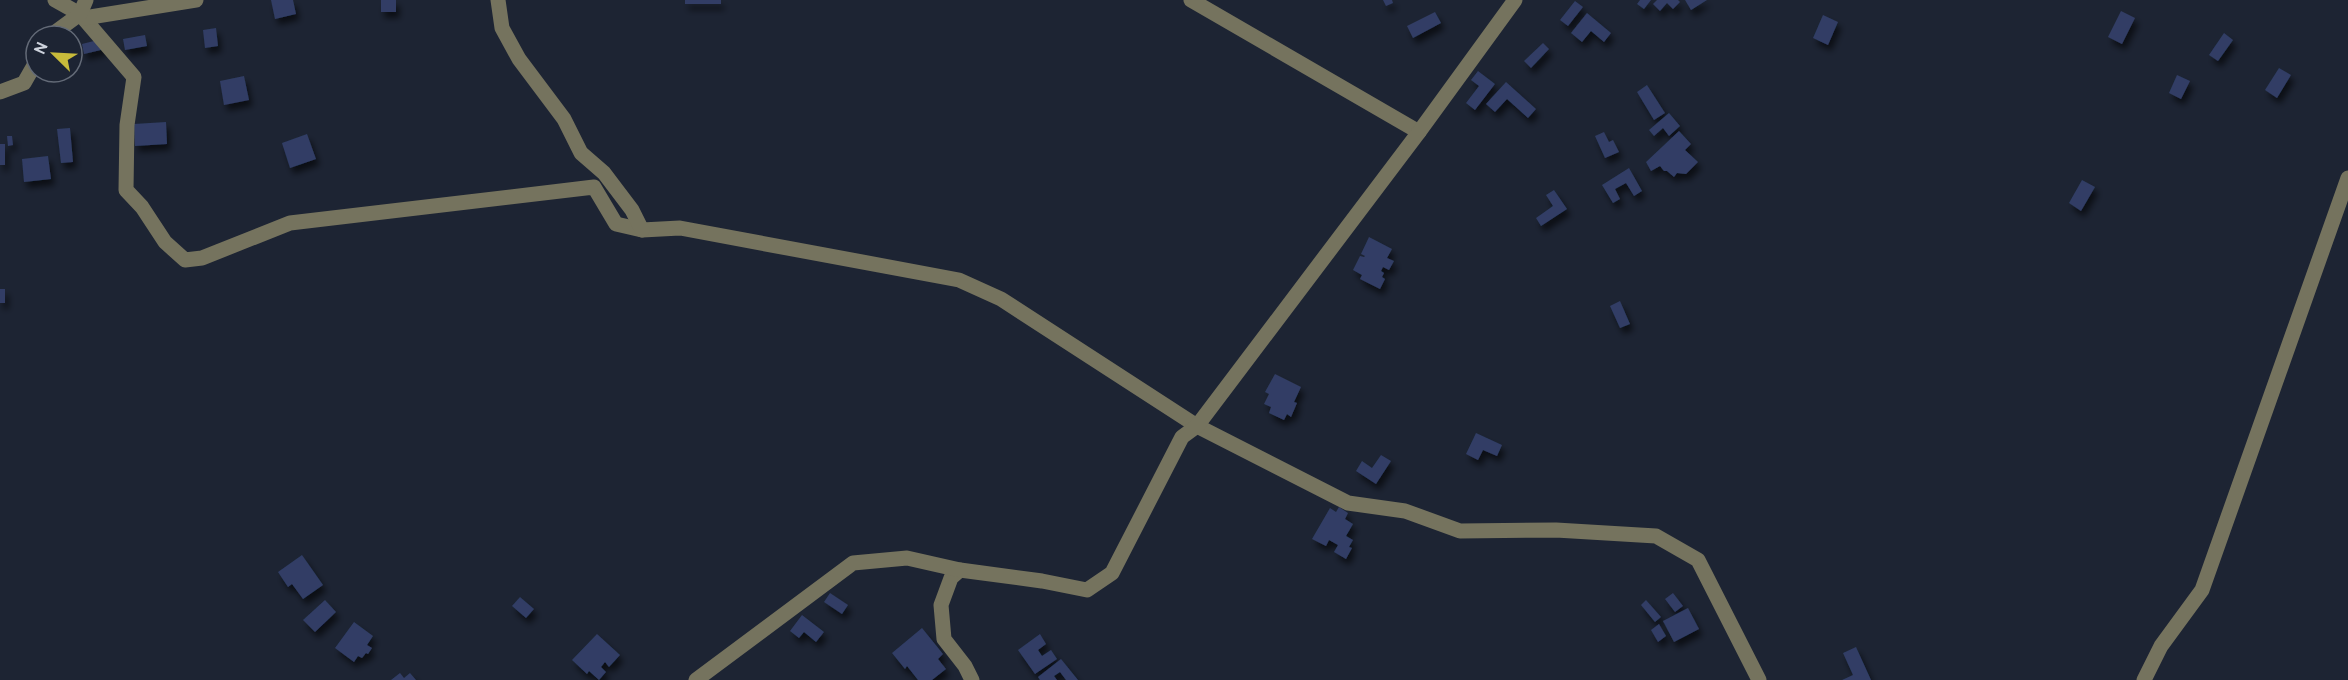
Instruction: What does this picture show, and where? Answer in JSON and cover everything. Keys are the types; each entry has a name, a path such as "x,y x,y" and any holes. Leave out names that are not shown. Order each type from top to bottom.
{"street":[{"path":"55,0 83,10 196,0"},
{"path":"498,0 502,28 519,58 564,119 580,153 604,173 632,210 642,230"},
{"path":"1191,0 1419,132"},
{"path":"696,680 853,563 906,558 960,570 1087,590 1112,573 1182,437 1197,426 1419,132 1515,0"},
{"path":"65,24 83,10"},
{"path":"83,10 134,77 127,125 126,190 142,207 165,242 185,260 202,258 290,223 594,187 616,224 642,230 680,228 959,280 1001,299 1197,426 1348,503 1405,511 1460,531 1556,530 1656,536 1698,560 1759,680"},
{"path":"0,92 24,83"},
{"path":"2144,680 2161,646 2202,590 2348,178"},
{"path":"960,570 951,579 941,605 944,639 965,666 972,680"}],"building":[{"path":"271,0 293,0 296,14 275,19"},
{"path":"381,0 396,0 396,12 381,12"},
{"path":"685,0 721,0 721,4 685,4"},
{"path":"1383,0 1392,0 1393,3 1386,6"},
{"path":"1640,0 1651,0 1644,9 1637,4"},
{"path":"1657,0 1678,0 1680,2 1673,9 1667,3 1660,11 1653,4"},
{"path":"1685,0 1707,0 1691,10"},
{"path":"1575,1 1583,7 1568,26 1560,20"},
{"path":"2121,11 2135,18 2122,44 2108,37"},
{"path":"1435,12 1441,23 1413,38 1407,26"},
{"path":"1587,13 1611,33 1604,42 1591,31 1582,42 1571,33"},
{"path":"1823,15 1838,22 1828,45 1813,38"},
{"path":"216,28 218,46 205,48 203,30"},
{"path":"2224,33 2233,40 2218,61 2209,55"},
{"path":"145,35 147,46 125,50 123,39"},
{"path":"102,39 105,49 84,54 84,44"},
{"path":"1543,43 1549,49 1531,68 1524,61"},
{"path":"2279,68 2291,75 2277,98 2265,90"},
{"path":"1478,71 1495,84 1475,110 1466,103 1479,86 1471,80"},
{"path":"2177,75 2190,81 2181,99 2169,93"},
{"path":"244,76 249,100 224,105 220,81"},
{"path":"1506,82 1536,109 1528,118 1507,99 1495,112 1486,104"},
{"path":"1647,85 1665,113 1654,120 1637,92"},
{"path":"1669,113 1680,126 1669,136 1663,128 1654,136 1649,130"},
{"path":"166,122 167,144 135,146 134,124"},
{"path":"70,128 73,162 61,163 57,129"},
{"path":"1679,131 1691,144 1685,150 1698,162 1686,174 1677,173 1674,177 1660,166 1651,171 1646,162"},
{"path":"1604,132 1609,142 1613,140 1619,152 1605,158 1595,136"},
{"path":"307,134 316,159 290,168 282,143"},
{"path":"7,136 12,136 13,145 8,146"},
{"path":"0,144 5,144 5,165 0,165"},
{"path":"48,156 51,179 24,182 22,159"},
{"path":"1629,168 1642,191 1634,196 1626,183 1615,189 1620,199 1613,203 1602,185"},
{"path":"2082,180 2095,187 2081,211 2069,203"},
{"path":"1554,190 1567,209 1541,226 1536,218 1553,206 1546,195"},
{"path":"1369,237 1392,249 1387,258 1394,261 1389,270 1383,267 1381,271 1385,279 1380,289 1360,279 1362,275 1353,270 1360,256 1365,256 1361,254"},
{"path":"0,289 5,289 5,303 0,303"},
{"path":"1620,301 1630,324 1620,328 1610,306"},
{"path":"1275,374 1301,387 1294,402 1297,403 1291,417 1287,414 1284,420 1269,413 1271,407 1264,404 1269,394 1265,392"},
{"path":"1476,433 1502,445 1497,456 1483,450 1478,460 1466,454"},
{"path":"1381,455 1391,461 1376,484 1356,471 1362,461 1372,468"},
{"path":"1339,507 1348,513 1345,519 1353,524 1346,536 1353,540 1349,547 1352,548 1346,559 1334,552 1338,545 1329,540 1326,546 1312,539 1330,508 1336,512"},
{"path":"302,555 323,585 303,599 292,584 288,587 278,572"},
{"path":"830,593 848,605 842,614 824,602"},
{"path":"1673,593 1683,606 1675,612 1665,599"},
{"path":"520,597 534,609 526,618 512,606"},
{"path":"325,600 336,612 315,632 303,620"},
{"path":"1646,600 1661,617 1655,622 1641,605"},
{"path":"1688,608 1699,629 1674,642 1663,621"},
{"path":"802,615 824,632 816,642 804,632 799,638 790,631"},
{"path":"354,622 373,636 367,645 372,648 368,654 366,653 362,658 358,656 354,662 335,648"},
{"path":"1659,624 1666,636 1658,642 1651,630"},
{"path":"922,628 943,654 938,659 946,669 932,680 918,680 892,653"},
{"path":"597,634 620,655 609,667 605,662 601,667 606,672 599,680 589,671 587,674 572,660"},
{"path":"1040,634 1046,644 1038,650 1042,656 1051,650 1057,659 1035,674 1018,650"},
{"path":"1856,647 1871,680 1842,680 1853,675 1843,653"},
{"path":"1061,659 1078,680 1066,680 1060,672 1054,676 1057,680 1040,680 1038,677"},
{"path":"400,673 404,678 410,673 416,680 391,680"}]}
